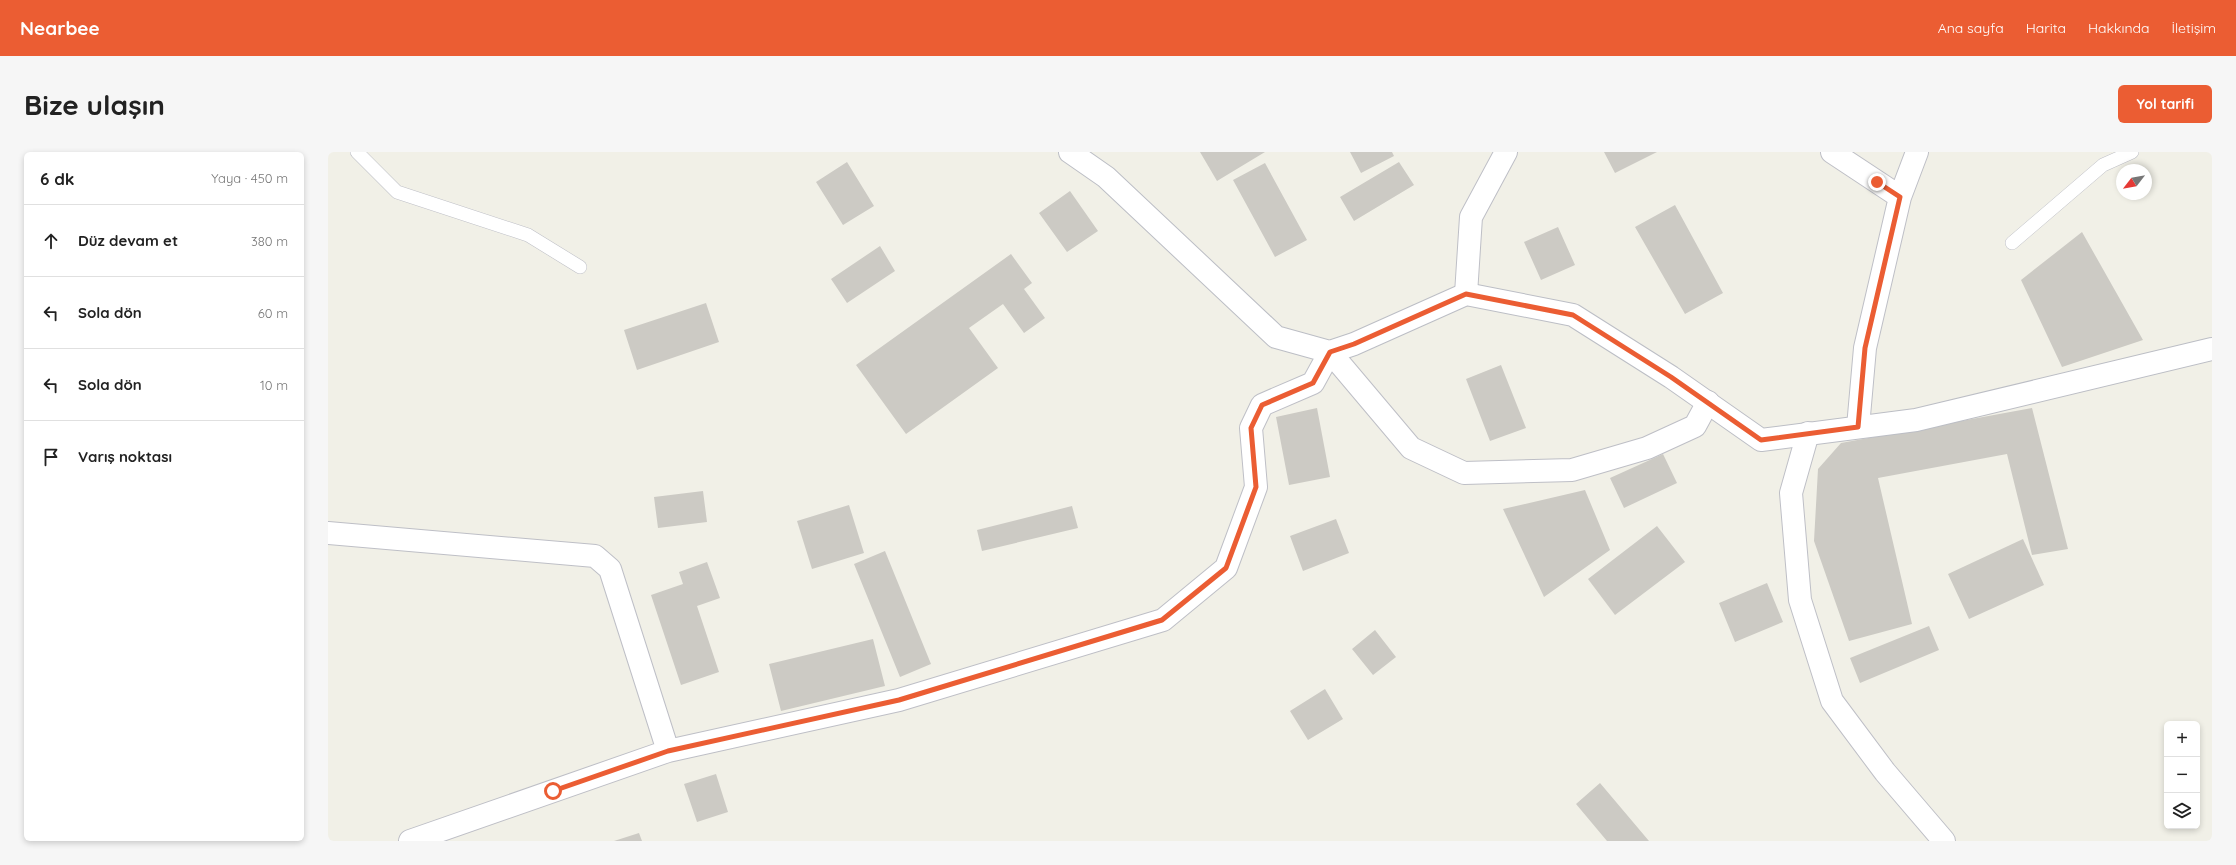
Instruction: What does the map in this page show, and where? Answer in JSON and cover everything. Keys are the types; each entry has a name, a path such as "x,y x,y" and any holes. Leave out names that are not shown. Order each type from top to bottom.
{"street":[{"path":"1070,152 1106,177 1276,338 1330,352 1354,344 1466,294 1573,315 1708,402 1761,440 1916,420 2212,349"},
{"path":"1466,294 1471,217 1506,152"},
{"path":"1832,152 1900,197"},
{"path":"1858,427 1865,348 1900,197 1917,152"},
{"path":"1330,352 1411,448 1464,472 1572,470 1647,448 1696,426 1708,402"},
{"path":"410,841 668,751 899,700 1162,620 1226,568 1256,487 1251,428 1262,405 1313,383 1330,352"},
{"path":"1808,433 1791,493 1800,600 1832,701 1885,772 1944,841"},
{"path":"328,534 595,556 610,569 668,751"}],"lane":[{"path":"357,152 397,192 528,235 580,267"},
{"path":"2012,243 2103,165 2132,152"}],"building":[{"path":"1200,152 1265,152 1217,181"},
{"path":"1350,152 1392,152 1394,156 1361,173"},
{"path":"1604,152 1657,152 1615,173"},
{"path":"847,162 874,206 843,225 816,182"},
{"path":"1399,162 1414,185 1354,221 1340,197"},
{"path":"1265,163 1307,240 1275,257 1233,180"},
{"path":"1070,191 1098,231 1067,252 1039,213"},
{"path":"1675,205 1723,293 1685,314 1635,227"},
{"path":"1558,227 1575,265 1541,280 1524,242"},
{"path":"2082,232 2143,340 2062,367 2021,280"},
{"path":"880,246 895,271 847,303 831,279"},
{"path":"1011,254 1032,283 1024,289 1045,318 1024,333 1003,304 969,328 998,368 906,434 856,365"},
{"path":"706,303 719,342 637,370 624,330"},
{"path":"1501,365 1526,428 1490,441 1466,379"},
{"path":"1317,408 1330,477 1289,485 1276,417"},
{"path":"2032,408 2068,549 2032,555 2007,454 1878,478 1912,624 1849,641 1814,541 1818,469 1841,443"},
{"path":"1663,454 1677,483 1624,508 1610,478"},
{"path":"1585,490 1610,550 1544,597 1503,509"},
{"path":"703,491 707,522 658,528 654,497"},
{"path":"849,505 864,553 812,569 797,521"},
{"path":"1072,506 1078,528 982,551 977,530"},
{"path":"1336,519 1349,553 1303,571 1290,536"},
{"path":"1657,526 1685,562 1615,615 1588,579"},
{"path":"2023,539 2044,585 1969,619 1948,574"},
{"path":"885,551 931,664 900,677 854,564"},
{"path":"707,562 720,598 697,606 719,672 681,685 651,595 683,584 679,572"},
{"path":"1767,583 1783,622 1735,642 1719,603"},
{"path":"1929,626 1939,650 1860,683 1850,658"},
{"path":"1375,630 1396,657 1373,675 1352,649"},
{"path":"873,639 885,686 781,711 769,664"},
{"path":"1325,689 1343,719 1308,740 1290,711"},
{"path":"716,774 728,812 697,822 684,784"},
{"path":"1600,783 1649,841 1607,841 1576,804"},
{"path":"639,833 642,841 614,841"}],"route":[{"path":"553,791 668,751 899,700 1162,620 1226,568 1256,487 1251,428 1262,405 1313,383 1330,352 1354,344 1466,294 1573,315 1671,377 1761,440 1858,427 1865,348 1900,197 1877,182"}]}
